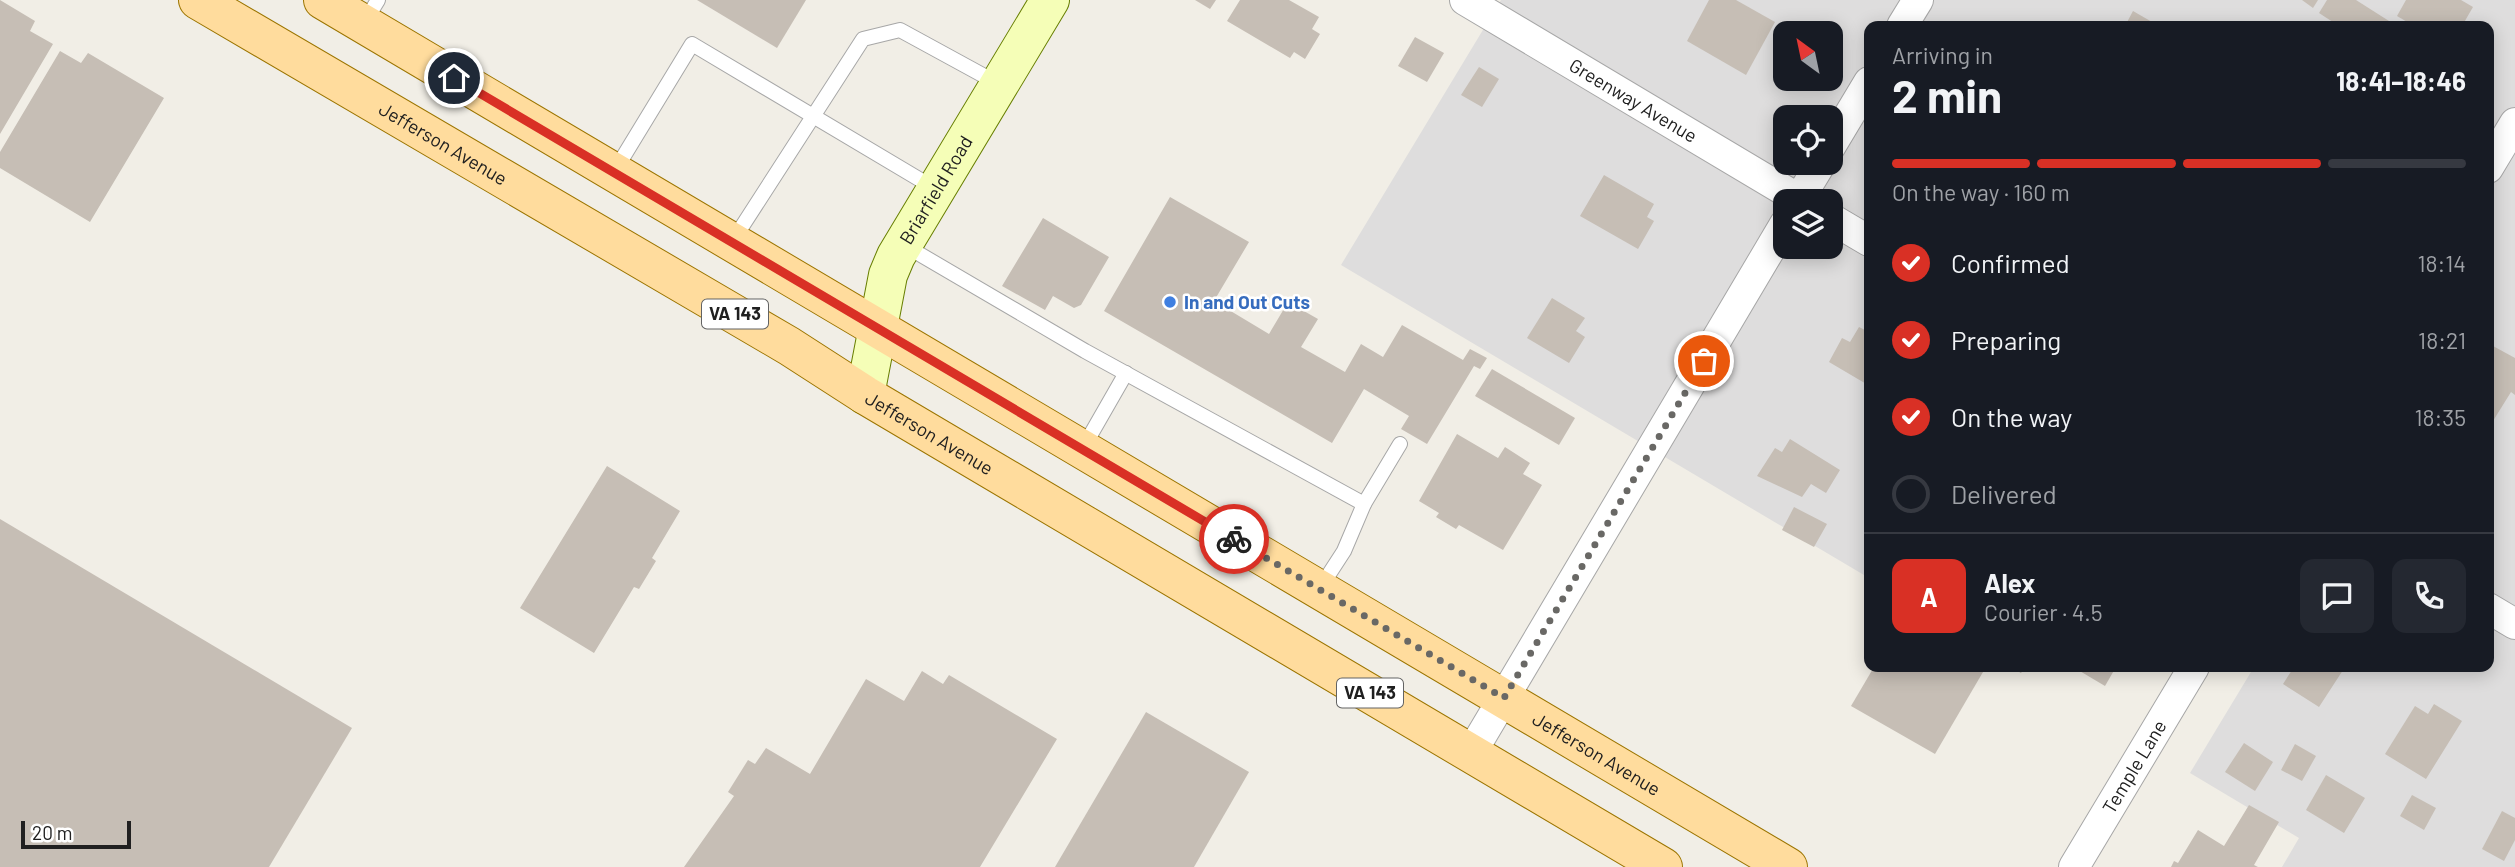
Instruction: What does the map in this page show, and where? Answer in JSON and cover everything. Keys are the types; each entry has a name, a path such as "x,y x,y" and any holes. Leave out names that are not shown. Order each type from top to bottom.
{"main road":[{"name":"Jefferson Avenue","path":"198,0 729,311 865,395 1663,867"},
{"name":"Jefferson Avenue","path":"323,0 371,12 614,173 1788,867"},
{"name":"Briarfield Road","path":"865,395 888,275 1050,0"}],"street":[{"name":"Greenway Avenue","path":"1465,0 1773,192"},
{"path":"1905,21 1918,0"},
{"path":"1843,125 1864,90"},
{"path":"2494,158 2515,123"},
{"path":"1843,226 1864,238"},
{"path":"1471,753 1773,245"},
{"path":"2494,612 2515,624"},
{"name":"Temple Lane","path":"2074,867 2190,672"}],"lane":[{"path":"731,243 863,39 900,30 1000,85"},
{"path":"614,173 692,44 937,190"},
{"path":"904,244 1126,373 1364,504"},
{"path":"1082,450 1126,373"},
{"path":"1320,589 1344,551 1364,504 1400,444"}],"shaded area":[{"path":"1501,0 2515,0 2515,867 2282,867 2299,838 2190,773 2251,672 2494,672 2494,21 1864,21 1864,575 1341,265"}],"building":[{"path":"0,0 35,21 30,31 53,44 0,134"},
{"path":"697,0 806,0 777,48"},
{"path":"1195,0 1216,0 1210,9"},
{"path":"1240,0 1289,0 1319,17 1312,29 1320,34 1305,59 1294,52 1290,58 1227,21"},
{"path":"1709,0 1736,0 1773,21 1746,75 1687,41"},
{"path":"2302,0 2318,0 2313,8"},
{"path":"2327,0 2356,0 2389,21 2331,21 2319,13"},
{"path":"2406,0 2461,0 2473,7 2465,21 2406,21 2397,16"},
{"path":"2133,11 2150,21 2128,21"},
{"path":"1415,37 1444,53 1427,82 1398,66"},
{"path":"60,51 81,63 88,53 164,98 90,222 0,168 0,152"},
{"path":"1479,67 1499,79 1482,107 1461,95"},
{"path":"1604,175 1654,204 1647,217 1654,221 1638,249 1580,216"},
{"path":"1170,197 1249,242 1214,301 1269,334 1288,302 1318,319 1301,347 1345,372 1361,344 1383,357 1402,325 1463,360 1470,349 1487,358 1480,369 1474,366 1427,444 1401,429 1409,416 1364,389 1332,443 1104,311"},
{"path":"1043,218 1109,257 1081,305 1074,308 1053,296 1045,310 1002,286"},
{"path":"1552,298 1585,318 1576,331 1585,337 1569,363 1527,338"},
{"path":"1859,327 1864,330 1864,383 1829,362 1842,338 1850,342"},
{"path":"2494,347 2515,358 2515,395 2511,392 2494,419"},
{"path":"1492,369 1575,418 1559,445 1475,396"},
{"path":"1457,434 1498,458 1505,447 1530,463 1523,474 1542,485 1503,550 1459,525 1456,529 1436,517 1439,513 1419,501"},
{"path":"1790,439 1840,470 1826,493 1811,484 1802,497 1757,476 1775,448 1782,452"},
{"path":"607,466 680,511 652,558 656,561 639,589 634,587 594,653 520,608"},
{"path":"1794,507 1827,524 1814,547 1782,530"},
{"path":"0,519 352,728 269,867 0,867"},
{"path":"922,671 943,684 949,675 1057,739 980,867 684,867 734,796 728,792 748,760 755,764 766,748 810,774 866,679 904,701"},
{"path":"1871,672 1983,672 1935,754 1851,706"},
{"path":"2081,672 2113,672 2105,686"},
{"path":"2291,672 2342,672 2319,707 2283,684"},
{"path":"2434,704 2462,721 2426,779 2385,754 2415,706 2428,714"},
{"path":"1146,712 1249,772 1194,867 1055,867"},
{"path":"2244,743 2273,762 2255,791 2225,772"},
{"path":"2295,744 2316,756 2302,781 2281,770"},
{"path":"2326,775 2365,798 2344,833 2306,810"},
{"path":"2412,795 2436,808 2424,830 2400,816"},
{"path":"2249,805 2279,822 2254,865 2258,867 2171,867 2174,861 2178,863 2198,830 2224,846"},
{"path":"2502,811 2515,818 2515,840 2504,861 2482,849"}],"way so far":[{"path":"1234,539 1504,698 1704,361"}],"place":[{"name":"In and Out Cuts","path":"1170,302"}],"route":[{"path":"454,78 1234,539"}]}
